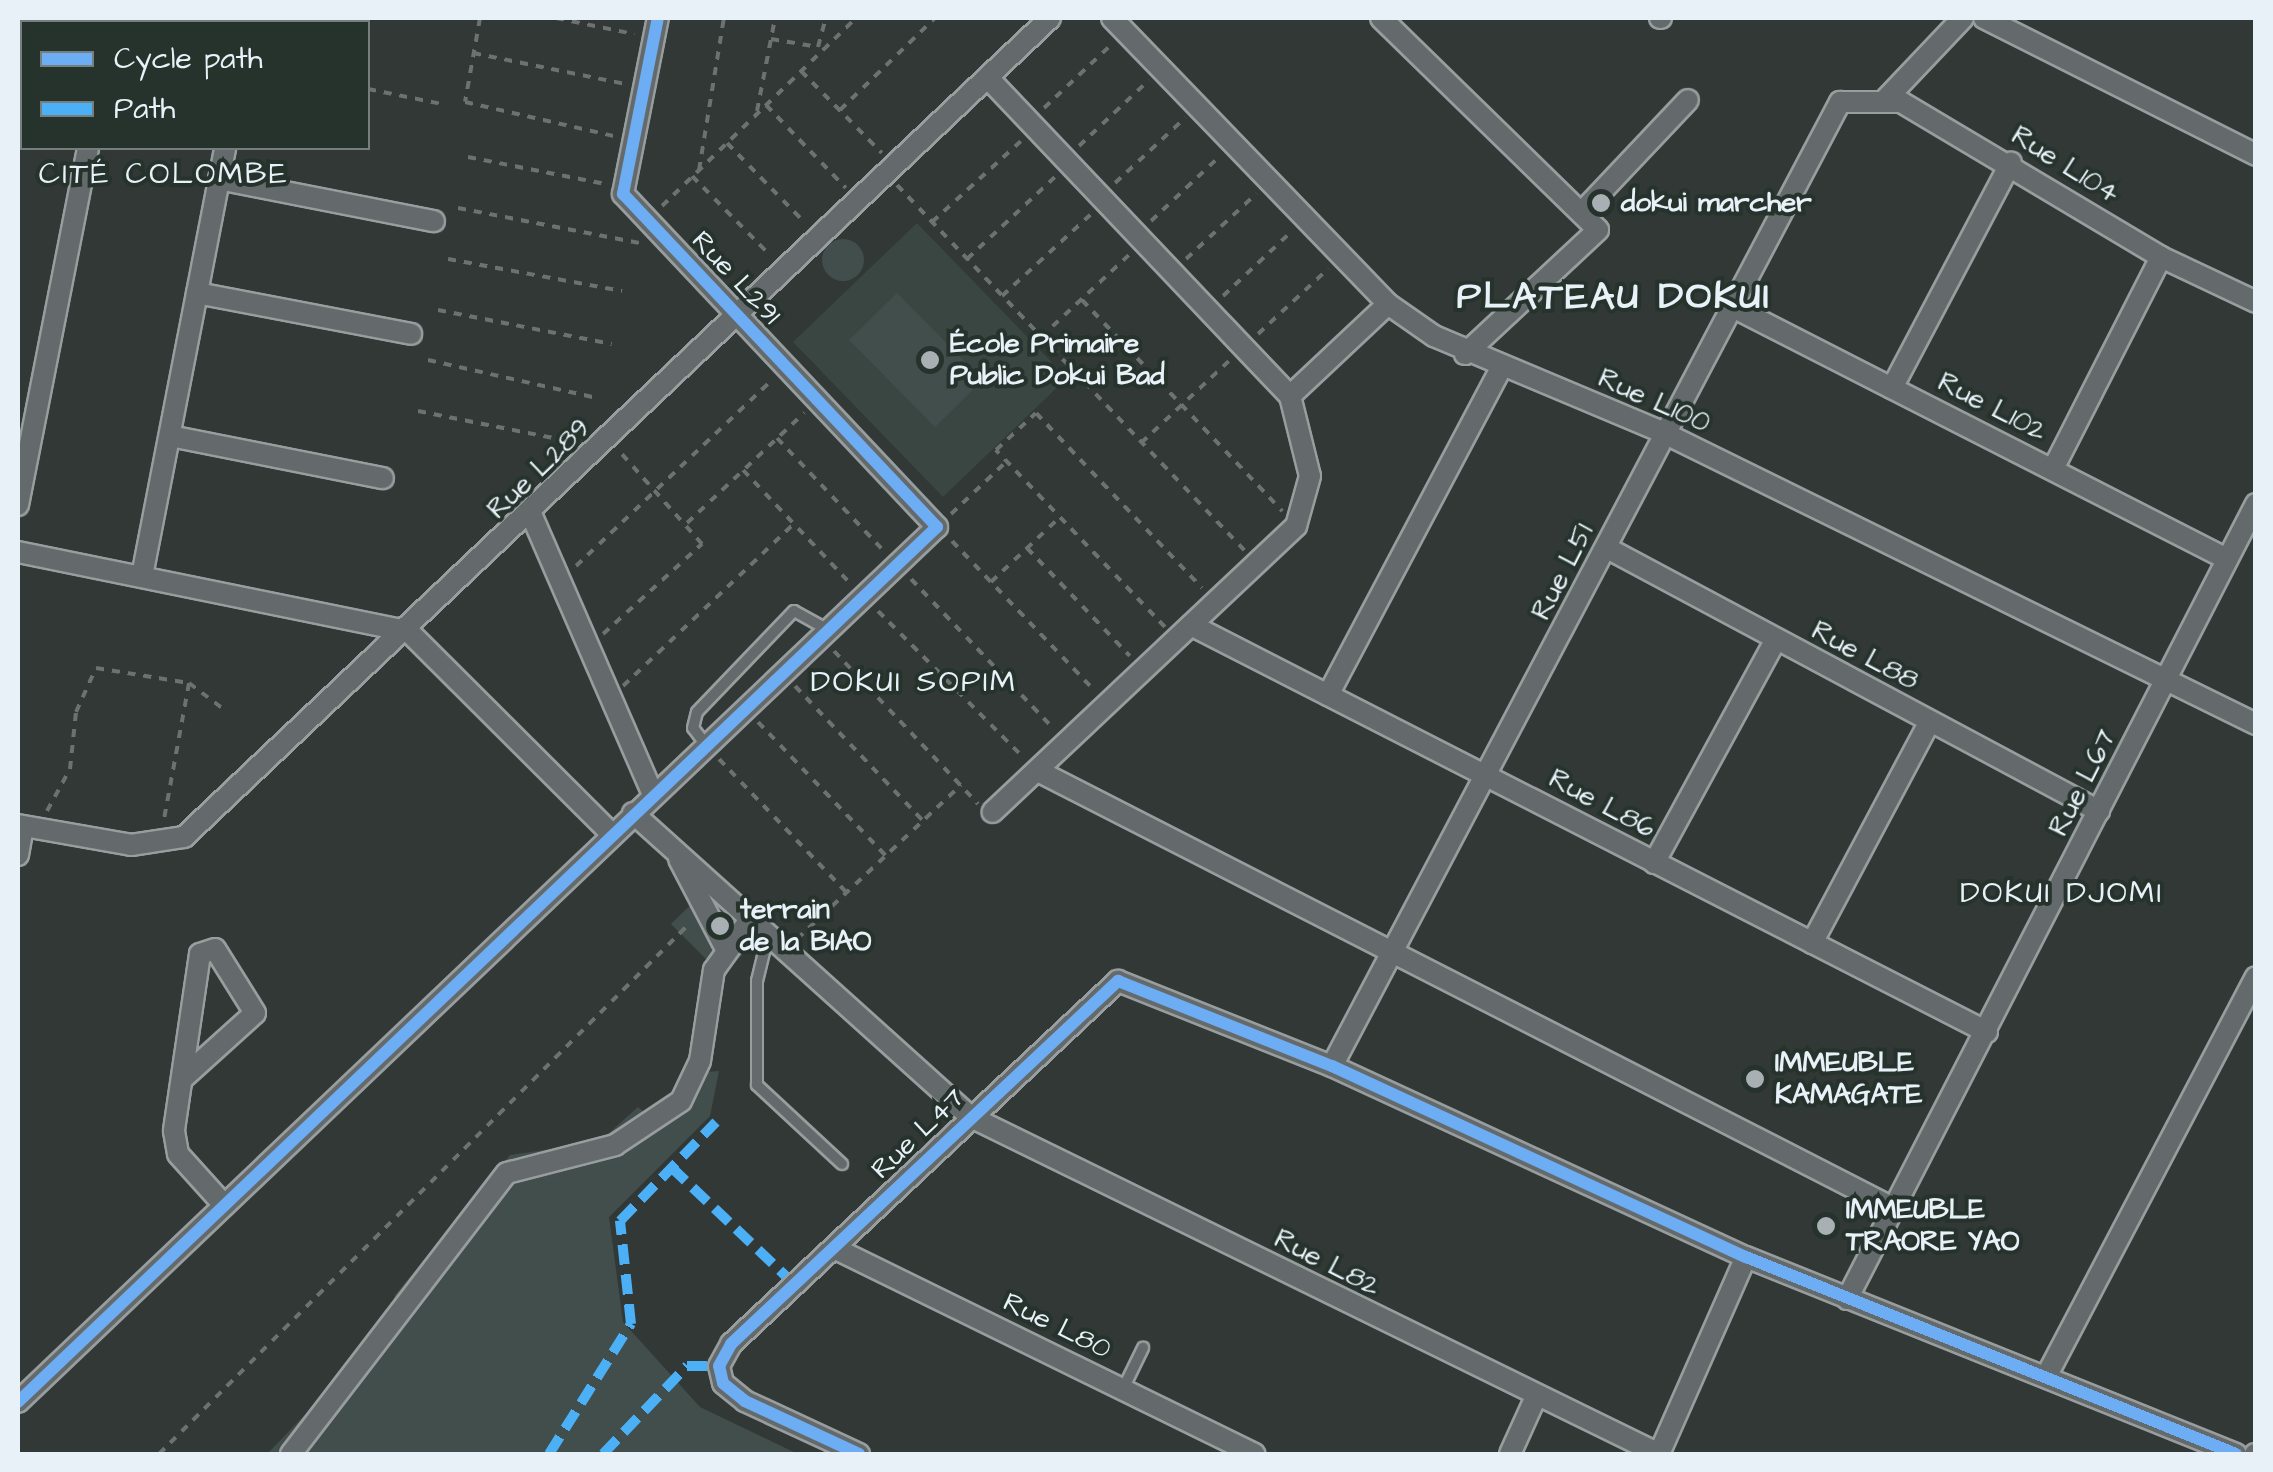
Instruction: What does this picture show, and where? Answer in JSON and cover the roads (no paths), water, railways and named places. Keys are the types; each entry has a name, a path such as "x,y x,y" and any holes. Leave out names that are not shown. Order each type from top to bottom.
{"street":[{"name":"Rue L289","path":"26,826 131,845 184,838 408,632 1050,18"},
{"path":"1381,18 1598,230 1592,243 1465,354"},
{"path":"1886,99 1963,18"},
{"path":"1984,18 2256,155"},
{"name":"Rue L100","path":"1120,24 1388,304 1465,354 1660,432 2256,724"},
{"name":"Rue L291","path":"656,28 624,188 648,220 937,527 824,633"},
{"path":"988,79 1290,396 1310,476 1296,526 994,812"},
{"name":"Rue L51","path":"1332,1066 1490,777 1660,432 1840,102 1886,99"},
{"name":"Rue L104","path":"1886,99 2011,162 2161,258 2256,302"},
{"path":"1582,212 1688,100"},
{"path":"18,505 88,150"},
{"path":"142,576 225,150"},
{"path":"1892,388 2011,162"},
{"path":"219,179 434,221"},
{"path":"2053,469 2161,258"},
{"path":"197,293 411,334"},
{"path":"1290,396 1388,304"},
{"name":"Rue L102","path":"1731,306 2228,559"},
{"path":"1328,695 1502,366"},
{"path":"170,436 383,478"},
{"name":"Rue L67","path":"1846,1299 2256,504"},
{"path":"531,514 653,794"},
{"name":"Rue L88","path":"1606,548 2099,811"},
{"path":"18,552 408,632 612,834"},
{"name":"Rue L86","path":"1184,632 1328,695 1986,1032"},
{"path":"18,1402 824,633"},
{"path":"1654,863 1776,640"},
{"path":"1812,943 1930,721"},
{"path":"1038,771 1393,958 1895,1210"},
{"name":"Rue L82","path":"633,813 774,947 971,1116 1535,1399 1659,1454"},
{"path":"18,854 26,826"},
{"path":"678,856 700,913 724,945"},
{"path":"290,1454 507,1173 615,1144 681,1102 700,1061 724,945 749,921"},
{"path":"182,1079 254,1013 215,949 200,954 182,1079 178,1154 224,1205"},
{"path":"2048,1372 2256,977"},
{"name":"Rue L47","path":"859,1454 722,1383 732,1344 1111,984 1143,986 1332,1066"},
{"path":"1332,1066 1746,1257 1846,1299 2048,1372 2236,1454"},
{"name":"Rue L80","path":"836,1249 1254,1454"},
{"path":"1659,1454 1746,1257"},
{"path":"1510,1454 1535,1399"}],"lane":[{"path":"706,745 693,728 697,712 794,611 824,633"},
{"path":"774,947 757,982 757,1086 842,1164"},
{"path":"1123,1389 1143,1348"}],"place":[{"name":"dokui marcher","path":"1601,203"},
{"name":"École Primaire Public Dokui Bad","path":"930,360"},
{"name":"terrain de la BIAO","path":"720,926"},
{"name":"IMMEUBLE KAMAGATE","path":"1755,1079"},
{"name":"IMMEUBLE TRAORE YAO","path":"1826,1226"}],"district":[{"name":"CITÉ COLOMBE","path":"164,174"},
{"name":"PLATEAU DOKUI","path":"1614,298"},
{"name":"DOKUI SOPIM","path":"914,682"},
{"name":"DOKUI DJOMI","path":"2062,893"}]}
